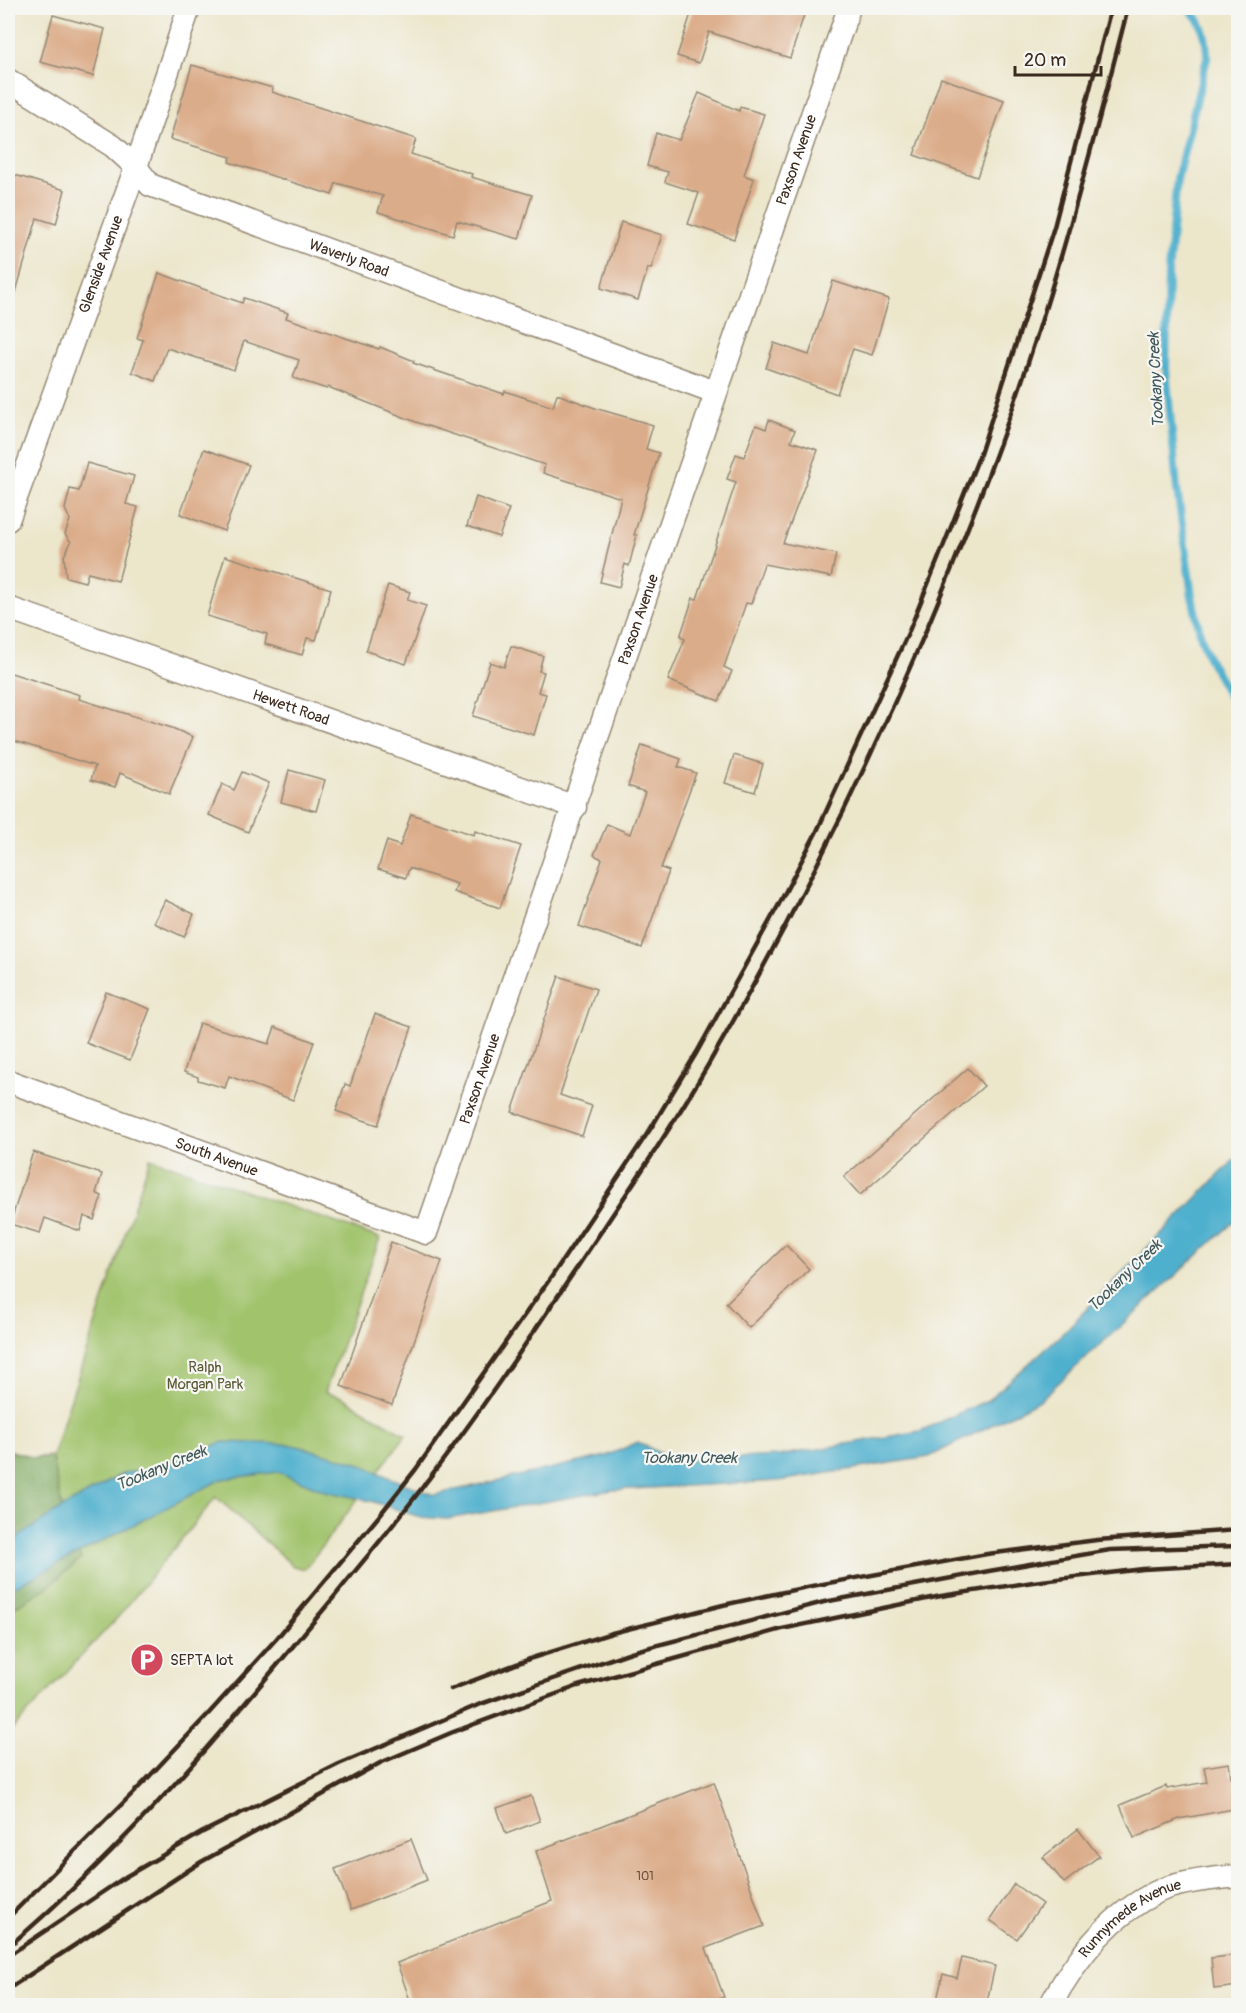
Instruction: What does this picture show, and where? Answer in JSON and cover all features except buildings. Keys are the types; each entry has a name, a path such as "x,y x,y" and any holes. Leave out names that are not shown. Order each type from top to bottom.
{"street":[{"name":"Glenside Avenue","path":"8,520 136,167 189,8"},
{"name":"Paxson Avenue","path":"426,1233 849,8"},
{"name":"Waverly Road","path":"8,80 113,146 136,167 150,185 715,392"},
{"name":"Hewett Road","path":"8,608 575,807"},
{"name":"South Avenue","path":"8,1081 426,1233"},
{"name":"Runnymede Avenue","path":"1050,2006 1076,1963 1112,1921 1158,1891 1190,1883 1239,1876"}],"green space":[{"name":"Ralph Morgan Park","path":"150,1158 380,1238 325,1392 342,1397 406,1435 305,1569 293,1566 216,1497 118,1617 8,1734 8,1450 34,1458 52,1456"},
{"path":"8,1450 34,1458 52,1457 62,1508 81,1559 48,1587 8,1611"}],"water":[{"path":"1238,1156 1238,1218 1040,1400 929,1457 778,1481 612,1490 447,1519 420,1517 371,1501 325,1491 278,1472 222,1479 8,1590 8,1544 62,1508 124,1473 157,1469 223,1442 288,1444 305,1448 358,1463 434,1495 606,1456 638,1442 675,1461 778,1456 920,1431 988,1400 1063,1333"}],"waterway":[{"name":"Tookany Creek","path":"1188,8 1197,18 1203,30 1207,58 1177,179 1168,273 1166,368 1177,489 1192,596 1201,637 1209,659 1238,712"}],"railway":[{"path":"8,1918 145,1781 210,1712 277,1638 379,1516 416,1469 552,1276 651,1128 697,1052 817,831 909,631 980,454 1054,227 1111,8"},
{"path":"8,1947 96,1866 179,1779 405,1511 519,1354 642,1171 708,1065 832,835 906,677 940,597 1003,435 1039,329 1086,169 1128,8"},
{"path":"451,1689 532,1658 612,1633 723,1605 812,1586 987,1554 1097,1540 1238,1530"},
{"path":"8,1956 125,1877 203,1832 339,1764 478,1705 631,1652 824,1602 989,1571 1110,1550 1238,1546"},
{"path":"8,1989 201,1862 380,1763 453,1732 578,1686 782,1629 941,1596 1143,1569 1238,1564"}],"place":[{"name":"SEPTA lot","path":"147,1660"}]}
